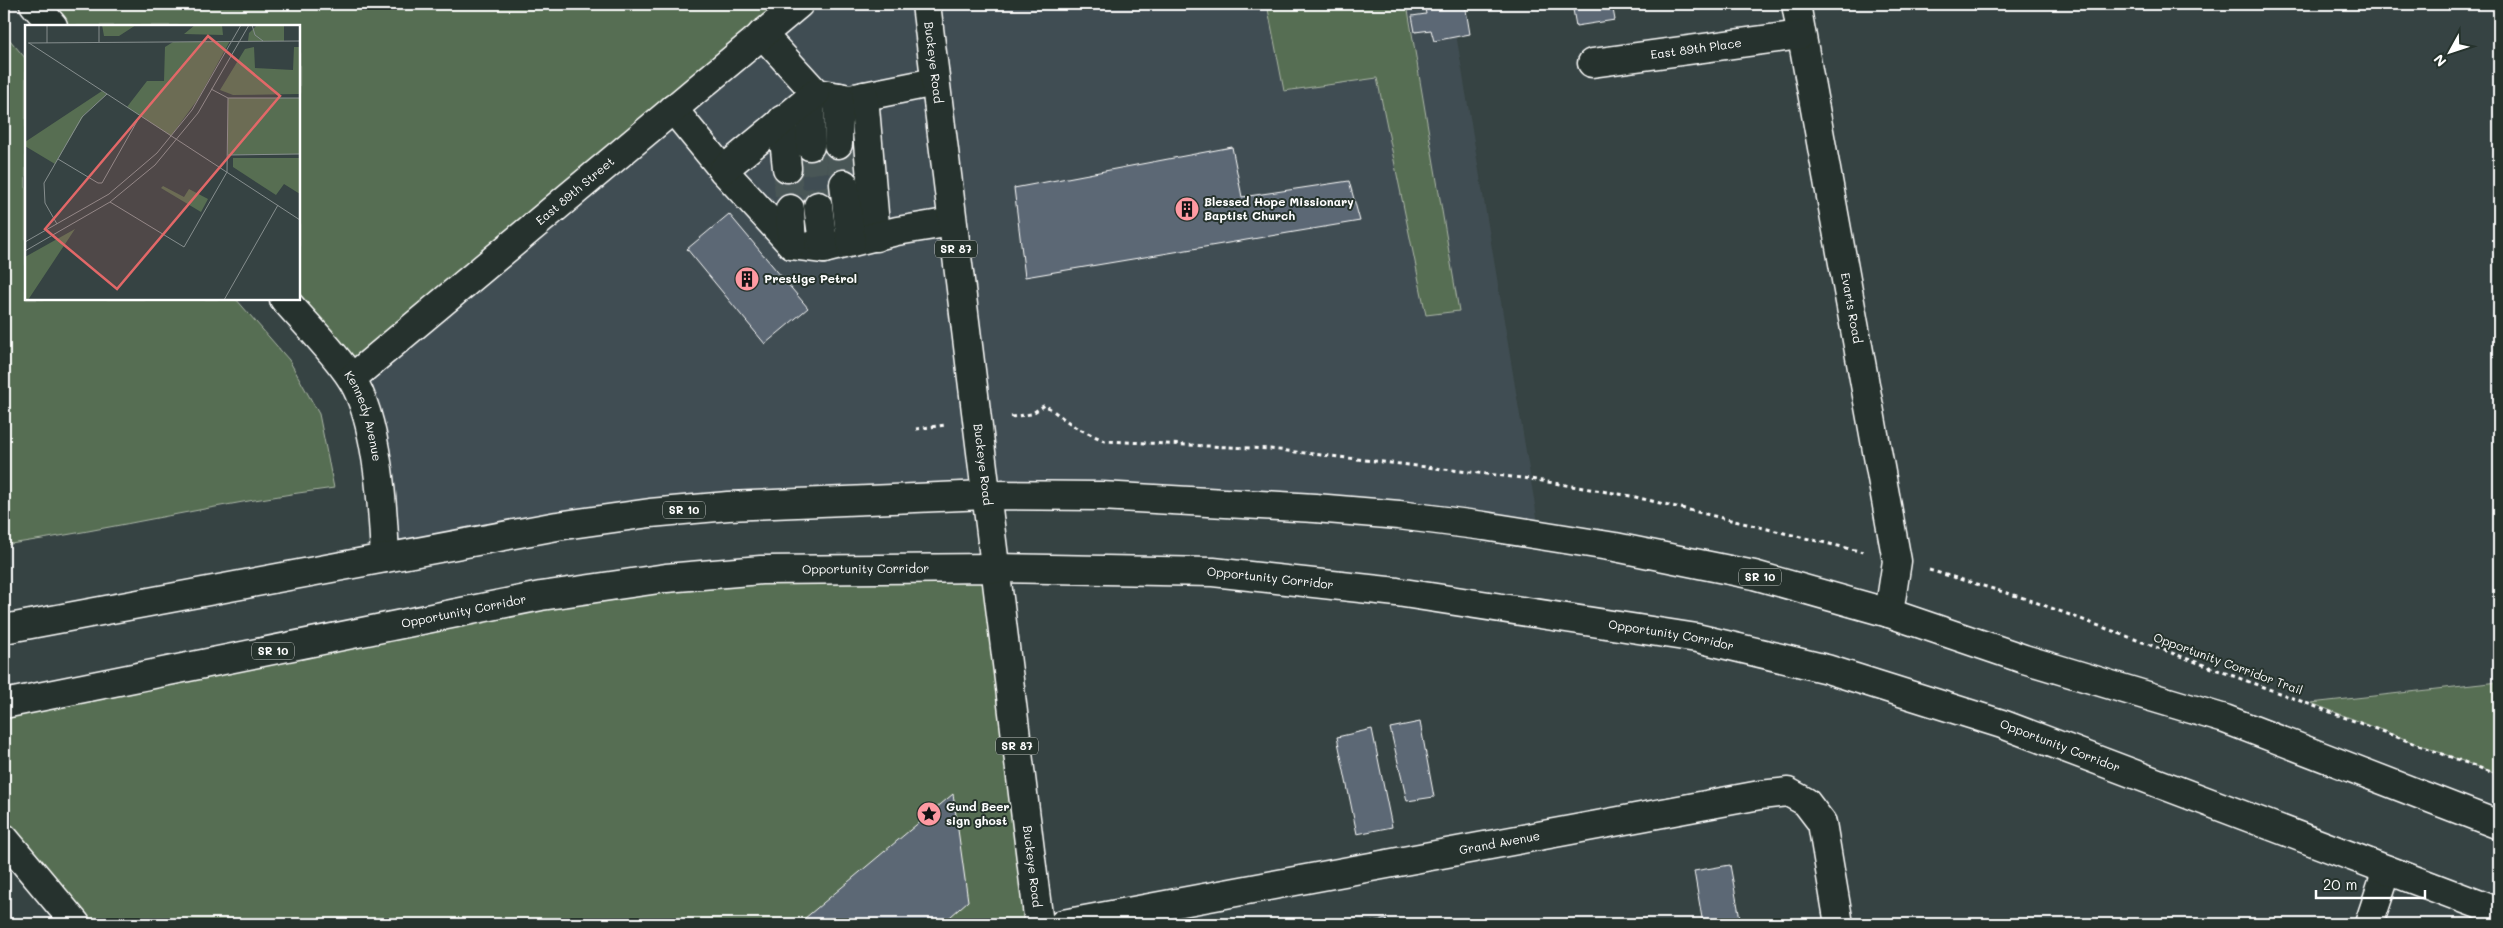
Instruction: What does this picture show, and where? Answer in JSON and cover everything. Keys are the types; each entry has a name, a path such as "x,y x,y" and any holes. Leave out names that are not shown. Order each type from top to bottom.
{"main road":[{"path":"34,4 52,25"},
{"name":"Buckeye Road","path":"926,4 1039,924"},
{"name":"Evarts Road","path":"1796,4 1800,35 1897,562 1889,612"},
{"path":"776,15 832,96 864,239"},
{"name":"East 89th Street","path":"352,378 673,109 776,15"},
{"name":"East 89th Place","path":"1592,63 1800,35"},
{"path":"723,170 782,120 832,96 935,82"},
{"path":"832,96 838,144"},
{"path":"810,146 832,96"},
{"path":"673,109 723,170 792,245 824,249 864,239 952,222"},
{"path":"782,120 787,168"},
{"path":"844,184 864,239"},
{"path":"818,206 824,249"},
{"path":"790,209 792,245"},
{"name":"Kennedy Avenue","path":"285,300 352,378 369,424 382,496 385,558"},
{"name":"SR 10","path":"4,629 556,526 650,513 728,506 986,495 1208,500 1437,520 1615,547 1754,575 1889,612 2024,659 2225,720 2499,825"},
{"name":"Opportunity Corridor","path":"4,704 541,596 666,578 761,570 995,568 1213,572 1321,582 1697,638 1828,669 2002,724 2499,912"},
{"name":"Grand Avenue","path":"1062,924 1760,794 1788,792 1806,802 1822,822 1839,924"},
{"path":"4,838 76,924"},
{"path":"2369,924 2387,870"}],"path":[{"path":"1031,414 1045,404 1075,427 1105,441 1270,449 1530,480 1603,491 1839,545"},
{"name":"Opportunity Corridor Trail","path":"1949,576 2027,599 2499,775"}],"shaded area":[{"path":"799,4 1451,4 1540,535 1315,508 728,506 385,558 352,378"}],"green space":[{"path":"34,4 764,4 778,20 352,378 300,300 300,25 52,25"},
{"path":"1267,4 1407,4 1459,311 1426,315 1377,78 1284,91"},
{"path":"4,33 25,58 25,300 237,300 289,360 319,414 334,488 4,545"},
{"path":"995,568 1039,924 76,924 4,838 4,704 541,596"},
{"path":"2499,682 2499,775 2311,703"}],"building":[{"path":"1424,4 1465,4 1470,34 1434,41 1431,30 1415,32 1412,16 1426,14"},
{"path":"1572,4 1612,4 1615,20 1576,26"},
{"name":"Blessed Hope Missionary Baptist Church","path":"1232,147 1242,197 1349,181 1360,221 1025,277 1014,188"},
{"name":"Prestige Petrol","path":"729,214 808,308 765,344 687,249"},
{"path":"1420,722 1434,797 1407,801 1390,728"},
{"path":"1372,729 1392,827 1357,834 1337,737"},
{"path":"953,794 968,901 942,924 798,924"},
{"path":"1730,865 1741,924 1703,924 1694,871"},
{"path":"1386,919 1387,924 1358,924 1368,923"}],"tunnel":[{"path":"838,144 844,184"},
{"path":"810,146 818,206"},
{"path":"787,168 790,209"}],"place":[{"name":"Blessed Hope Missionary Baptist Church","path":"1187,209"},
{"name":"Prestige Petrol","path":"747,279"},
{"name":"Gund Beer sign ghost","path":"929,814"}]}
